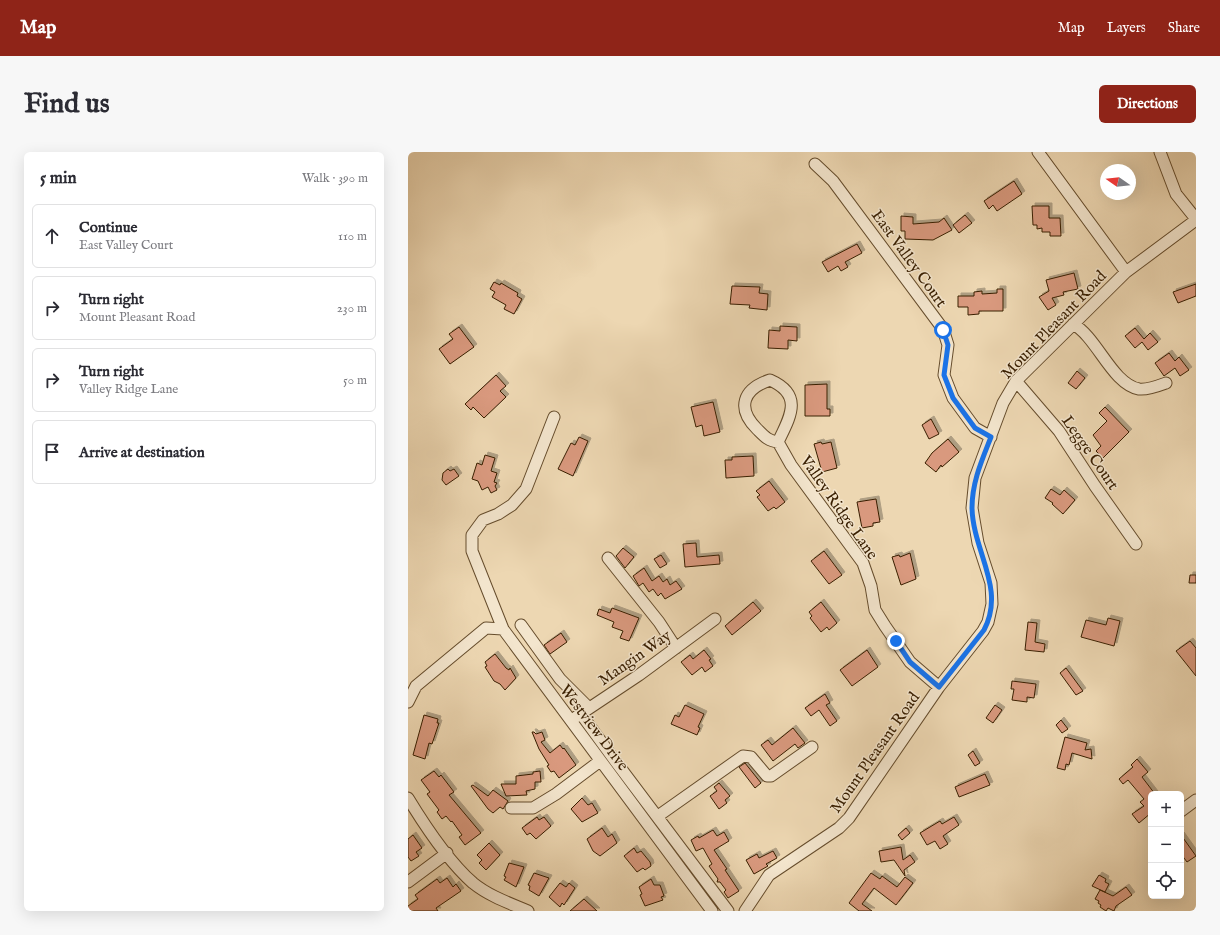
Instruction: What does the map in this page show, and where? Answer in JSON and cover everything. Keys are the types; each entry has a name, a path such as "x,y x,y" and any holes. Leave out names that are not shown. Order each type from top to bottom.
{"street":[{"path":"1038,152 1126,272"},
{"path":"1160,152 1176,194 1196,220"},
{"name":"East Valley Court","path":"815,164 833,181 943,330 948,345 944,375 953,398 975,428 991,437"},
{"name":"Mount Pleasant Road","path":"745,911 769,875 839,828 849,818 939,687 984,630 988,622 992,604 991,583 978,542 972,508 975,478 1003,403 1016,380 1126,272 1196,220"},
{"path":"1073,324 1083,331 1127,384 1144,389 1166,383"},
{"path":"770,380 780,384 789,395 793,407 778,442 770,442 752,424 746,414 745,402 749,391 758,384 770,380"},
{"name":"Legge Court","path":"1016,380 1059,430 1095,486 1136,544"},
{"name":"Westview Drive","path":"554,417 526,489 512,505 498,514 483,520 472,535 472,550 503,629 712,911"},
{"name":"Valley Ridge Lane","path":"778,442 791,465 863,562 871,586 875,610 885,626 910,662 939,687"},
{"path":"608,558 676,648"},
{"name":"Mangin Way","path":"570,721 676,648 715,618"},
{"path":"521,625 585,711 616,762 728,911"},
{"path":"408,702 411,688 416,686 486,628 503,629"},
{"path":"658,816 743,756 751,758 767,776 771,776 812,747"},
{"path":"511,808 533,808 556,794 600,761"},
{"path":"408,798 420,817 447,853 474,883 490,894 521,910"},
{"path":"1184,809 1196,800"},
{"path":"408,882 447,853"}],"building":[{"path":"1014,181 1022,194 997,211 993,205 989,209 984,201"},
{"path":"1032,206 1049,206 1049,218 1060,218 1061,236 1050,236 1050,232 1042,232 1042,228 1037,229 1037,225 1033,225"},
{"path":"965,215 972,223 959,233 953,225"},
{"path":"901,216 913,217 913,224 939,222 944,218 952,230 933,240 905,239 905,231 901,231"},
{"path":"857,244 862,253 845,262 848,267 841,271 838,266 828,272 822,262"},
{"path":"1074,273 1078,289 1063,292 1064,295 1052,298 1056,305 1048,310 1039,297 1049,291 1046,280"},
{"path":"494,282 500,285 501,283 518,293 517,296 522,299 514,314 504,309 506,305 492,297 495,292 490,289"},
{"path":"1196,284 1196,296 1178,303 1173,292"},
{"path":"732,286 760,287 759,293 768,294 767,310 749,308 750,305 730,304"},
{"path":"997,289 1003,289 1003,311 979,311 979,314 968,315 968,307 958,307 958,296 974,296 974,292 982,291 982,294 997,293"},
{"path":"780,326 797,327 797,341 788,340 788,349 768,348 769,330 780,331"},
{"path":"459,327 474,347 450,364 439,349 453,339 449,334"},
{"path":"1135,328 1144,339 1150,333 1158,342 1148,350 1142,342 1135,348 1125,336"},
{"path":"1169,353 1175,361 1179,357 1189,370 1180,376 1175,368 1164,376 1155,363"},
{"path":"1077,371 1085,378 1076,389 1068,383"},
{"path":"496,375 506,386 500,391 506,397 484,418 473,407 471,410 465,404"},
{"path":"827,384 827,409 830,409 830,416 805,416 805,385"},
{"path":"713,402 720,432 704,436 702,425 696,427 691,407"},
{"path":"1105,407 1129,432 1103,458 1096,451 1101,446 1093,435 1107,421 1099,413"},
{"path":"931,419 939,434 929,439 922,425"},
{"path":"579,437 588,441 573,476 558,469 571,443 575,445"},
{"path":"948,439 959,452 942,467 941,465 936,472 925,463 932,453"},
{"path":"821,442 822,444 831,442 837,468 822,472 814,444"},
{"path":"485,455 495,458 491,471 497,473 494,482 497,483 495,486 497,490 491,493 488,487 482,490 478,481 472,479 477,463 482,465"},
{"path":"753,456 754,476 726,478 725,460 732,460 732,457"},
{"path":"448,469 450,471 454,469 459,476 446,485 442,480 443,473"},
{"path":"769,481 785,502 776,509 774,507 768,511 757,497 760,495 756,491"},
{"path":"1051,489 1060,495 1064,490 1075,500 1063,514 1052,504 1053,503 1045,498"},
{"path":"876,499 880,522 873,523 873,526 862,528 857,502"},
{"path":"696,543 697,557 719,555 720,564 685,567 683,544"},
{"path":"623,548 634,557 625,568 616,556"},
{"path":"824,551 842,575 829,584 811,561"},
{"path":"910,553 916,579 901,585 892,557 899,555 900,557"},
{"path":"661,555 667,564 660,568 654,559"},
{"path":"644,568 652,581 659,576 663,582 667,579 670,585 676,581 682,589 665,599 661,593 658,596 653,589 649,592 643,583 639,586 633,576"},
{"path":"1190,575 1196,575 1196,583 1189,583"},
{"path":"753,602 761,611 732,635 725,626"},
{"path":"821,602 837,623 829,630 827,627 821,632 810,618 812,616 809,612"},
{"path":"612,608 639,618 629,641 620,638 623,631 612,627 614,622 597,615 599,609 610,613"},
{"path":"1108,618 1120,621 1114,646 1081,637 1086,620 1106,625"},
{"path":"1028,622 1037,623 1035,642 1045,644 1044,652 1025,650"},
{"path":"561,633 567,642 550,654 544,645"},
{"path":"1190,641 1196,648 1196,676 1176,651"},
{"path":"704,650 711,659 709,660 713,666 705,672 702,667 692,675 681,662 690,655 693,659"},
{"path":"867,650 878,667 852,686 840,670"},
{"path":"495,654 506,668 509,670 510,668 516,678 505,690 500,684 494,681 485,667 487,666 485,662"},
{"path":"1066,668 1083,691 1076,695 1060,673"},
{"path":"1012,681 1036,684 1034,698 1027,697 1027,702 1012,700 1014,689 1011,689"},
{"path":"825,694 830,703 826,705 837,721 830,726 819,710 811,716 805,708"},
{"path":"685,705 704,714 698,727 700,728 697,735 671,724 675,715 679,717"},
{"path":"995,705 1002,710 993,723 986,718"},
{"path":"424,715 438,719 437,723 439,723 432,744 429,743 425,759 413,755"},
{"path":"1061,720 1068,729 1062,733 1056,725"},
{"path":"793,728 805,743 798,748 795,744 773,761 761,745 768,740 772,745"},
{"path":"532,732 536,734 542,732 545,740 541,742 550,753 560,745 563,749 564,748 576,765 559,778 554,771 551,772"},
{"path":"1065,737 1087,743 1085,750 1091,749 1092,759 1072,753 1069,765 1066,764 1065,770 1057,768"},
{"path":"973,751 980,763 975,766 968,755"},
{"path":"1137,759 1148,772 1142,777 1153,791 1148,791 1148,816 1139,823 1132,814 1144,806 1140,802 1144,799 1128,780 1123,784 1119,779 1133,767 1131,765"},
{"path":"745,763 761,783 755,788 739,767"},
{"path":"434,771 439,777 441,775 454,792 449,795 481,833 465,845 459,837 462,835 452,821 451,822 446,816 442,819 437,812 439,810 427,794 430,792 421,780"},
{"path":"540,771 541,782 535,782 535,789 526,791 527,795 506,796 501,784 516,784 516,776 533,774 533,772"},
{"path":"985,774 990,785 959,797 955,787"},
{"path":"719,783 730,796 725,800 727,803 719,809 710,796 717,791 714,787"},
{"path":"473,785 488,796 493,790 508,801 503,809 500,807 493,813 488,809 471,786"},
{"path":"582,798 588,805 592,803 598,813 582,822 571,809"},
{"path":"537,817 539,820 544,817 551,826 536,839 530,833 527,835 522,828"},
{"path":"954,817 959,825 943,836 948,844 940,849 935,841 927,845 920,833 940,821 942,824"},
{"path":"602,828 608,837 612,834 617,843 600,856 593,851 587,839"},
{"path":"906,828 910,833 902,840 898,835"},
{"path":"713,830 717,836 724,832 729,841 714,850 727,869 725,870 739,891 728,898 724,892 726,890 720,882 717,882 718,879 709,866 712,864 703,848 696,851 691,840 698,836 699,838"},
{"path":"413,835 422,848 416,852 419,856 411,861 408,857 408,839"},
{"path":"1184,839 1196,856 1187,862 1184,858"},
{"path":"489,843 500,855 486,870 479,863 482,860 477,855"},
{"path":"901,847 903,860 910,855 915,862 904,870 905,876 894,860 881,862 879,851"},
{"path":"634,848 637,853 641,851 650,862 651,866 645,870 643,868 637,872 624,856"},
{"path":"773,851 777,858 766,864 768,866 754,874 746,860 757,854 759,858"},
{"path":"509,863 524,867 516,887 504,880"},
{"path":"534,873 549,878 539,896 529,890 530,886 528,885"},
{"path":"871,873 880,879 882,876 897,887 905,877 913,883 896,905 874,888 862,904 872,911 859,911 849,903"},
{"path":"1099,875 1106,879 1105,882 1109,884 1105,892 1092,886"},
{"path":"447,878 453,887 456,884 461,891 436,908 438,911 408,911 408,906 418,899 415,895 437,879 440,883"},
{"path":"651,879 654,885 660,885 664,896 661,897 663,900 645,906 640,895 642,894 639,887"},
{"path":"560,883 566,887 569,883 575,888 564,905 562,903 560,907 549,897"},
{"path":"1126,887 1132,895 1116,906 1114,911 1108,908 1106,911 1100,907 1101,905 1098,903 1099,901 1095,899 1100,890 1113,896"},
{"path":"584,899 597,911 570,911"}],"route":[{"path":"896,641 910,662 939,687 984,630 988,622 992,604 991,583 978,542 972,508 975,478 991,437 975,428 953,398 944,375 948,345 943,330"}]}
